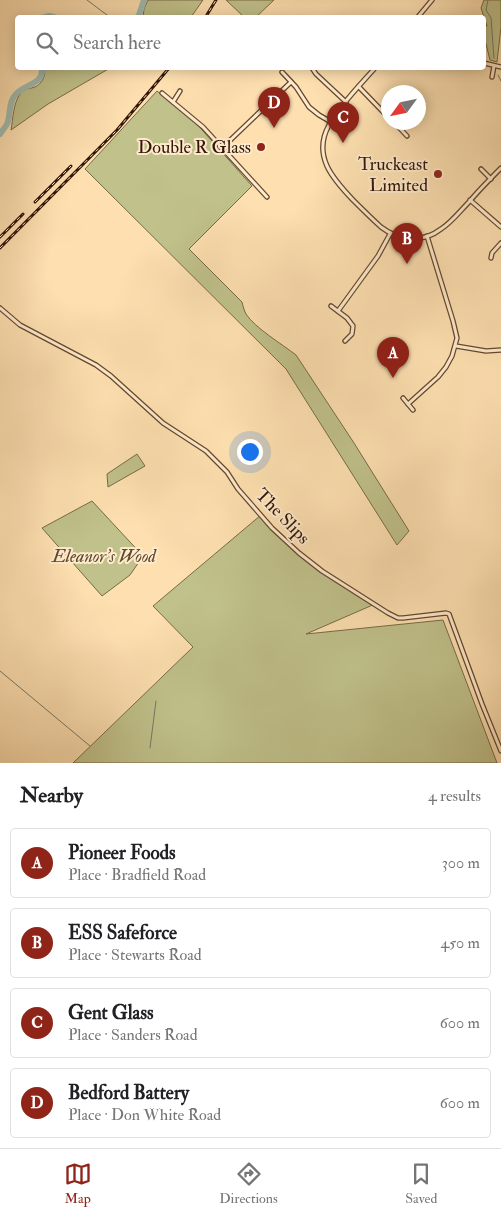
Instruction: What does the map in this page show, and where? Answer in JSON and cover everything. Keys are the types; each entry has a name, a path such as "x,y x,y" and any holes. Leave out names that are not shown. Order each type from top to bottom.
{"street":[{"path":"420,15 432,0"},
{"path":"486,64 501,68"},
{"path":"492,77 494,66"},
{"path":"314,70 346,102"},
{"path":"373,70 331,122 325,134 323,145 324,157 328,170 336,181 369,216 390,234 409,239 427,236 441,229 501,168"},
{"path":"282,72 309,107 331,122"},
{"path":"222,148 291,82"},
{"path":"359,87 381,110"},
{"path":"173,102 180,91"},
{"path":"162,93 197,121 267,197"},
{"path":"402,130 407,136"},
{"path":"481,169 491,178"},
{"path":"470,200 501,227"},
{"path":"338,311 378,256 390,234"},
{"path":"408,404 443,372 452,356 457,338 454,321 427,236"},
{"path":"491,258 492,253 501,243"},
{"path":"331,306 347,318 353,326 352,334 345,341"},
{"name":"The Slips","path":"0,308 20,325 96,365 111,376 163,424 206,451 226,472 238,489 272,528 322,571 398,618 449,614 501,751"},
{"path":"456,346 486,351 501,350"},
{"path":"403,398 413,410"}],"green space":[{"path":"148,0 203,0 192,15 143,15"},
{"path":"226,0 274,0 258,15 242,15"},
{"path":"484,0 501,0 501,27 497,62 490,60 486,44 486,15 483,15 481,8"},
{"path":"44,70 107,70 48,104 11,130 15,107 20,94 37,86 43,79"},
{"path":"157,91 196,123 252,186 189,249 242,302 246,314 256,325 296,355 409,531 397,545 286,369 85,169"},
{"path":"137,454 145,466 108,487 107,474"},
{"name":"Eleanor's Wood","path":"92,501 143,556 130,575 102,596 42,528"},
{"path":"261,515 272,528 311,563 375,604 306,634 443,620 497,763 73,763 193,647 153,606"}],"waterway":[{"path":"87,0 107,15"},
{"path":"139,15 144,0"},
{"path":"488,0 486,10 491,18 494,58"},
{"path":"0,134 7,124 13,97 37,81 42,70"},
{"path":"498,75 501,81"},
{"path":"0,671 90,746"},
{"path":"150,748 156,701"}],"railway":[{"path":"207,15 216,0"},
{"path":"0,248 117,130 167,70"},
{"path":"35,202 71,166"},
{"path":"0,237 23,214"}],"place":[{"name":"Bedford Battery","path":"274,128"},
{"name":"Gent Glass","path":"343,143"},
{"name":"Double R Glass","path":"261,147"},
{"name":"Truckeast Limited","path":"438,174"},
{"name":"ESS Safeforce","path":"407,264"},
{"name":"Pioneer Foods","path":"393,378"}]}
